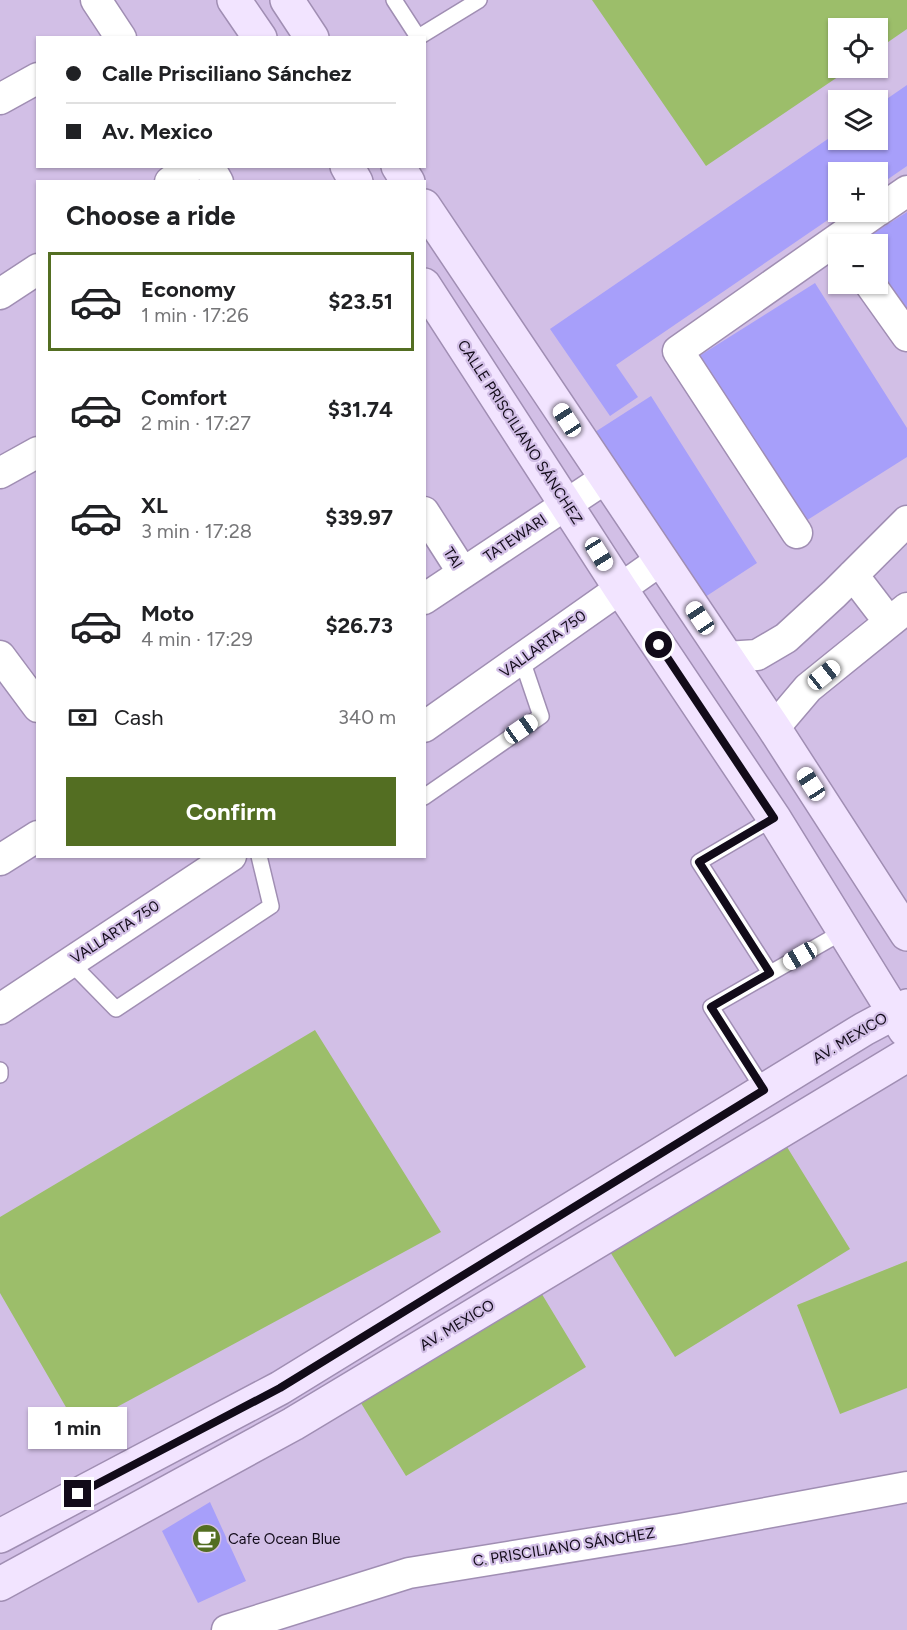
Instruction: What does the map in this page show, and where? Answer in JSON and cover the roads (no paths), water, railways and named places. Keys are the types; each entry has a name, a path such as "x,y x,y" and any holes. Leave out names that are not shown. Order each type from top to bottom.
{"main road":[{"path":"234,0 259,36"},
{"path":"287,0 311,36"},
{"path":"426,209 774,728 907,934"},
{"name":"CALLE PRISCILIANO SÁNCHEZ","path":"426,288 902,1017"},
{"name":"AV. MEXICO","path":"0,1536 280,1388 764,1090 902,1017"},
{"name":"AV. MEXICO","path":"0,1584 293,1424 907,1055"}],"street":[{"path":"96,0 115,35"},
{"path":"0,99 36,79"},
{"path":"173,180 189,168"},
{"path":"888,204 907,191"},
{"path":"849,234 864,222"},
{"path":"797,533 678,351 828,250"},
{"path":"0,294 36,270"},
{"path":"877,294 907,336"},
{"path":"0,473 36,453"},
{"name":"TATEWARI","path":"426,598 606,478"},
{"name":"TAI","path":"426,515 463,573"},
{"path":"726,657 757,655 786,638 907,521"},
{"name":"VALLARTA 750","path":"426,726 661,560"},
{"path":"774,728 808,688 898,615 853,575"},
{"path":"0,656 36,704"},
{"path":"0,860 36,837"},
{"name":"VALLARTA 750","path":"0,1009 228,858"},
{"name":"C. PRISCILIANO SÁNCHEZ","path":"227,1630 409,1573 680,1529 907,1487"}],"lane":[{"path":"395,0 417,36"},
{"path":"420,36 479,0"},
{"path":"426,796 541,716 522,660"},
{"path":"770,973 699,862 774,818"},
{"path":"70,962 116,1009 271,906 259,858"},
{"path":"764,1090 711,1007 844,931"},
{"path":"0,1070 0,1076"}],"place":[{"name":"Cafe Ocean Blue","path":"207,1539"}]}
